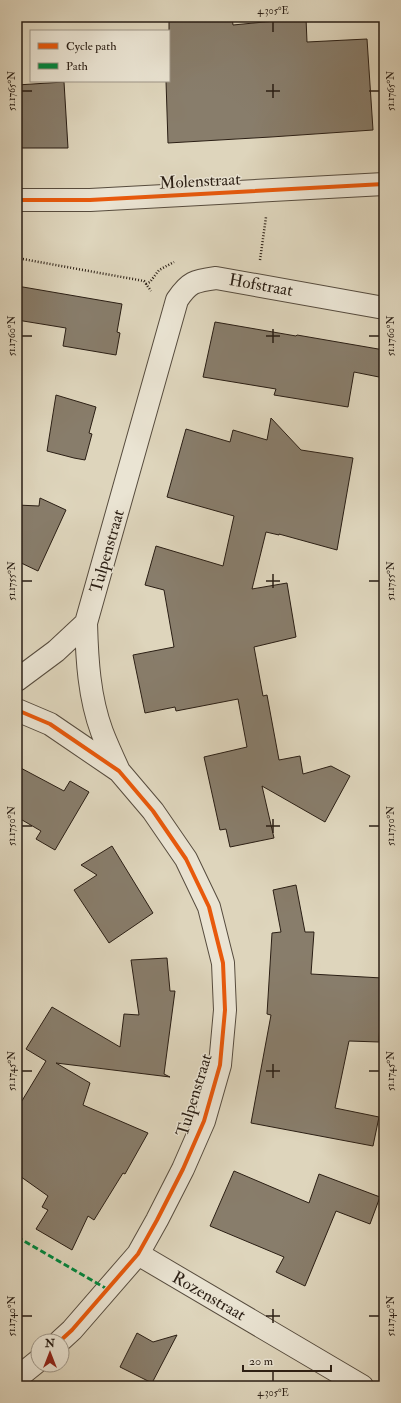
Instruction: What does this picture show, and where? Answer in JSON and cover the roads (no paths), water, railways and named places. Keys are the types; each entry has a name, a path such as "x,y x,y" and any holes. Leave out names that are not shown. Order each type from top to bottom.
{"street":[{"name":"Molenstraat","path":"17,200 90,200 384,184"},
{"name":"Hofstraat","path":"168,330 177,300 185,288 198,280 216,278 384,308"},
{"name":"Tulpenstraat","path":"119,771 101,730 91,692 87,655 86,623 168,330"},
{"path":"17,680 56,651 86,623"},
{"name":"Tulpenstraat","path":"17,710 50,724 119,771 153,811 186,859 208,907 223,963 225,1010 220,1065 204,1121 161,1214 138,1254 69,1333"},
{"name":"Rozenstraat","path":"138,1254 362,1386"},
{"path":"17,1378 30,1368"}]}
